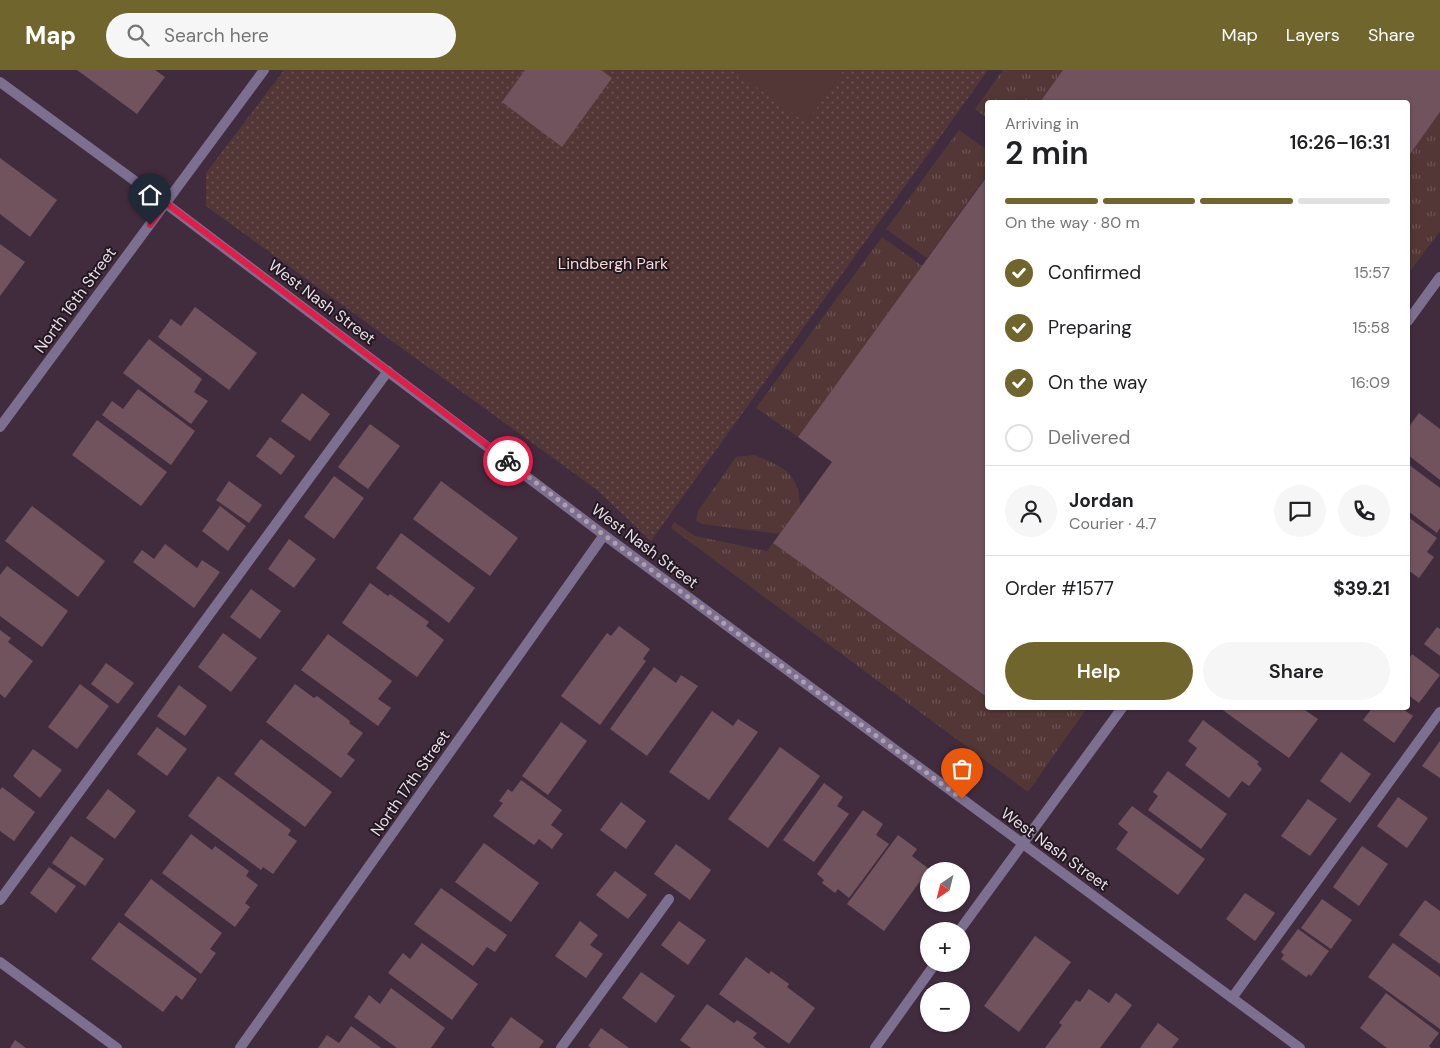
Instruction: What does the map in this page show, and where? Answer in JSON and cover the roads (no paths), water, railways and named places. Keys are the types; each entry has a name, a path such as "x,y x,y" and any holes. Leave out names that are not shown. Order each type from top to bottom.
{"street":[{"name":"North 16th Street","path":"0,427 264,70"},
{"name":"West Nash Street","path":"0,82 166,203 604,535 1300,1048"},
{"path":"1410,318 1440,277"},
{"path":"0,900 388,371"},
{"name":"North 17th Street","path":"240,1048 604,535"},
{"path":"965,922 1121,710"},
{"path":"1232,998 1440,712"},
{"path":"561,1048 669,899"},
{"path":"0,962 117,1048"},
{"path":"875,1048 929,972"}],"park label":[{"name":"Lindbergh Park","path":"613,263"}]}
